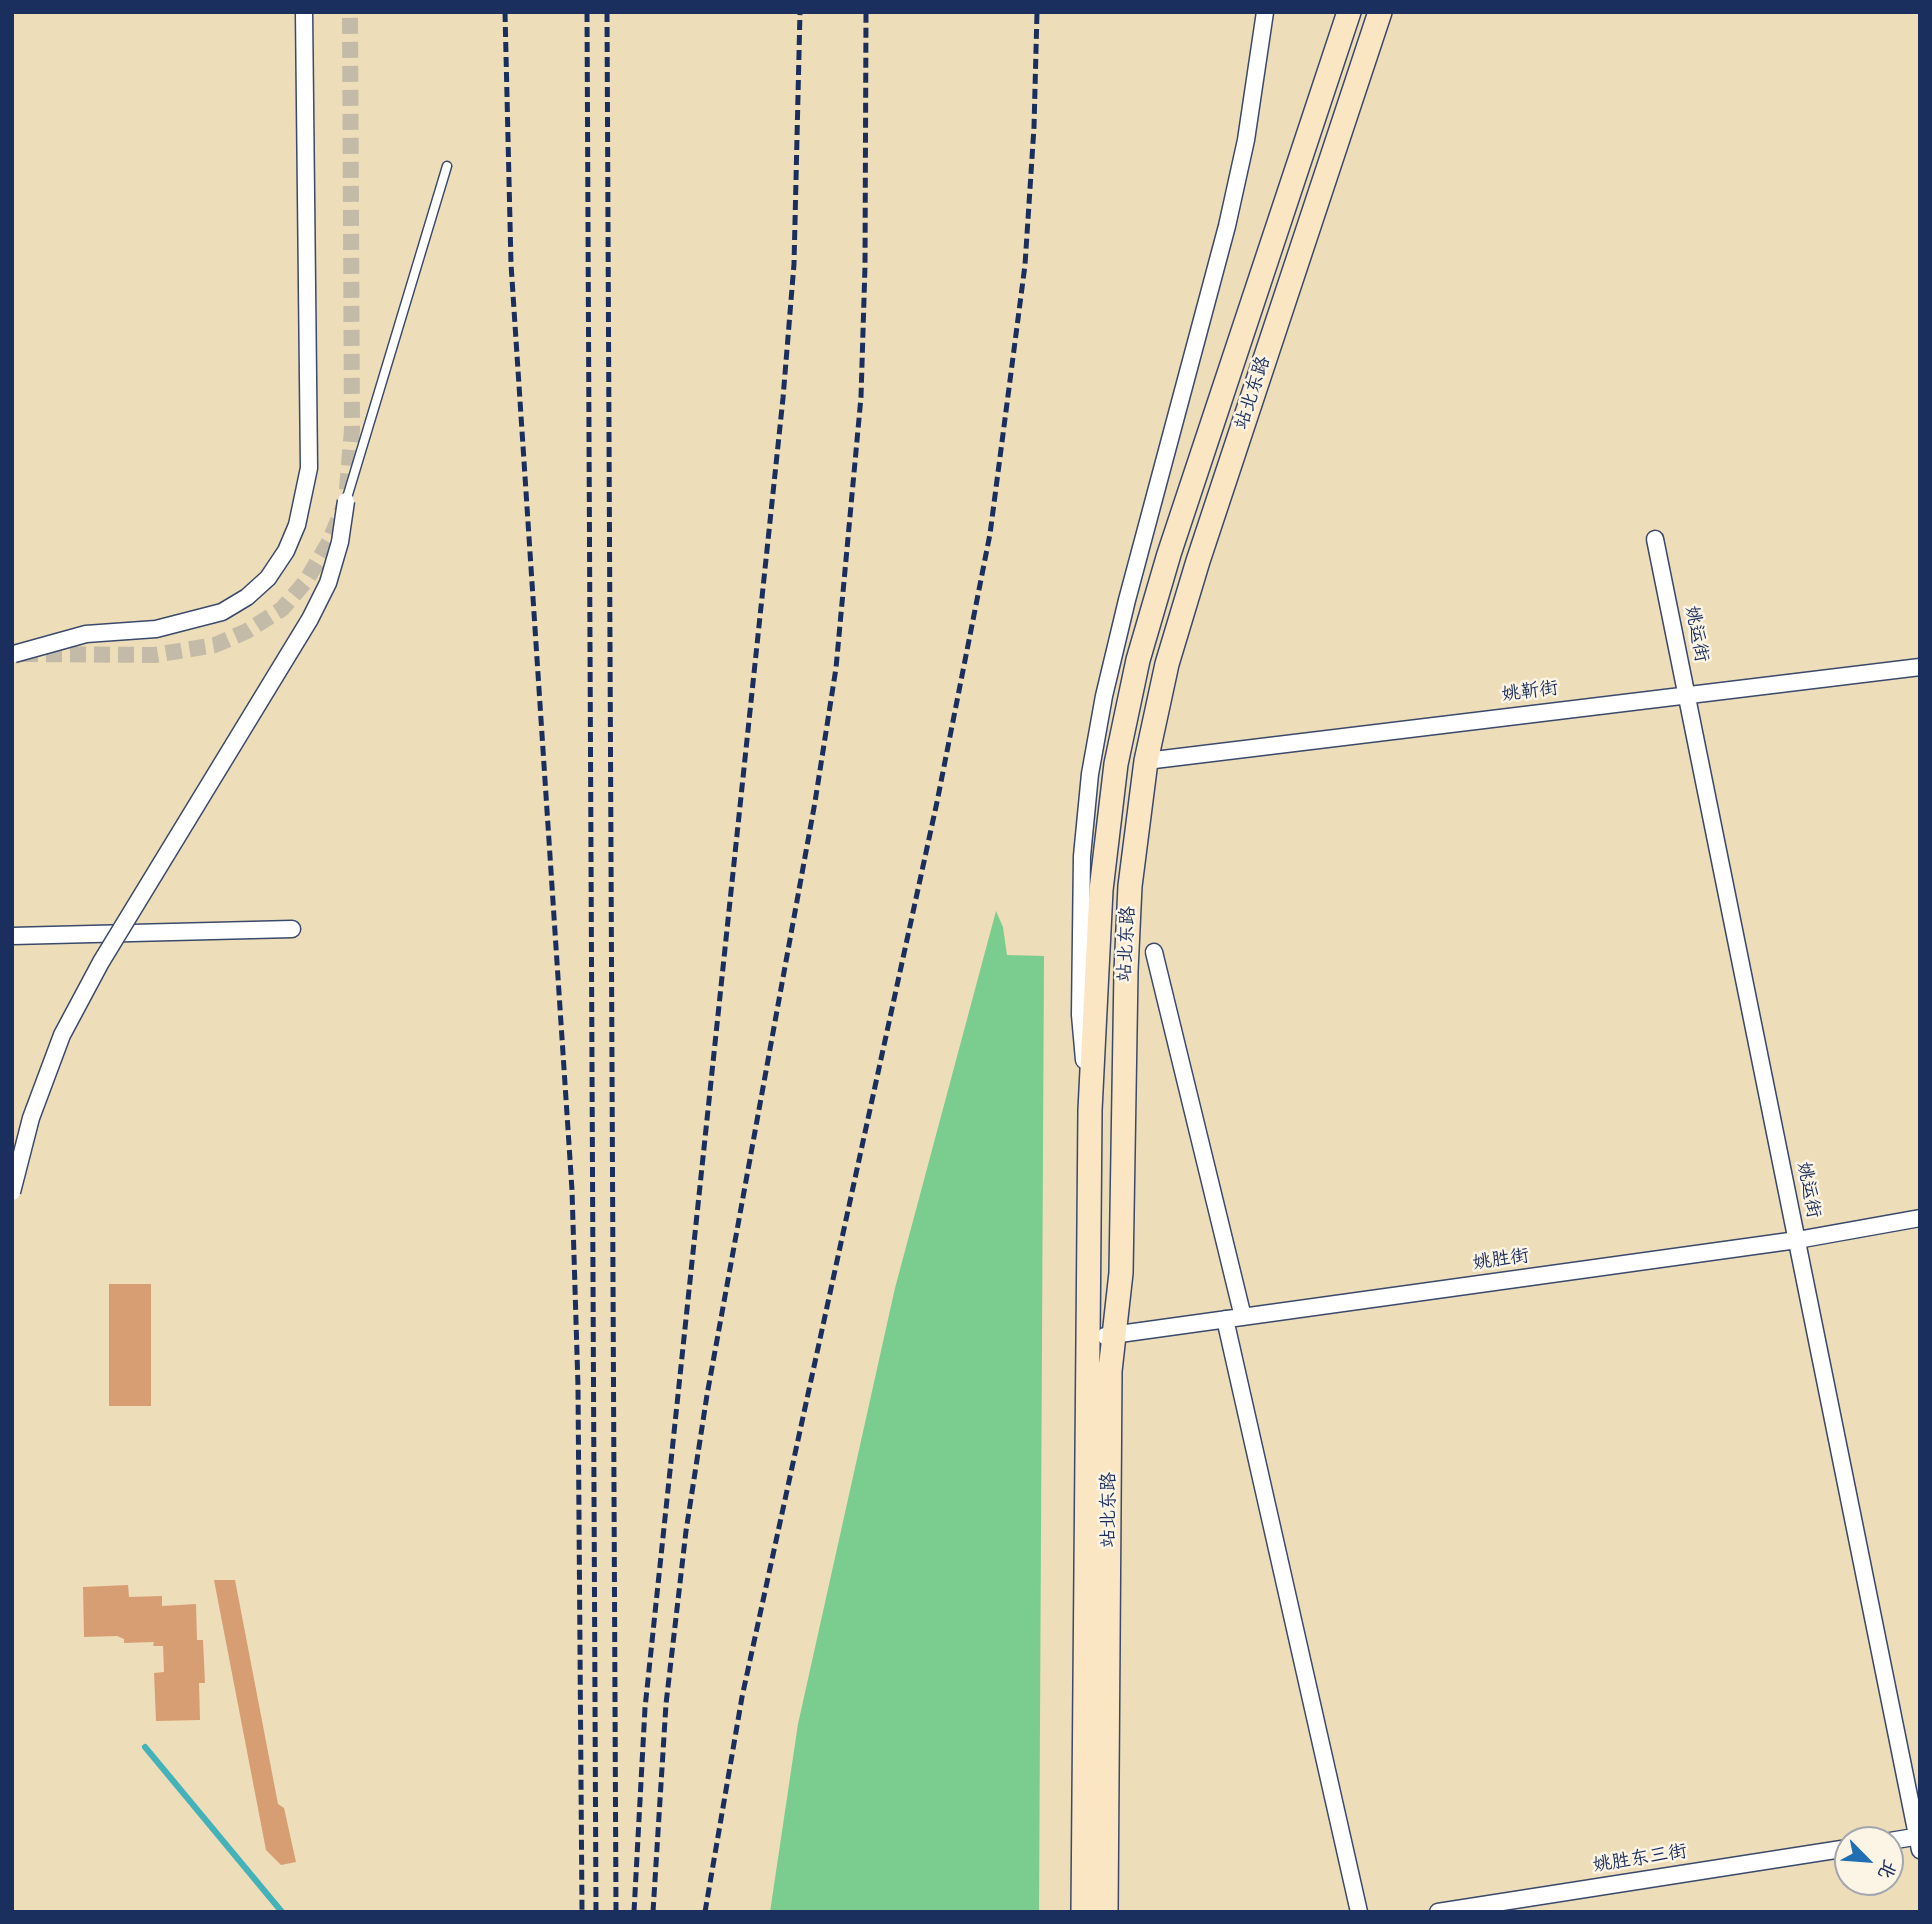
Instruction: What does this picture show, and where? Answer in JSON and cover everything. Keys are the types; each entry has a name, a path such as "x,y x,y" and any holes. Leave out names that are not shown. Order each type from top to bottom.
{"street":[{"path":"14,654 86,634 156,629 222,612 247,597 268,578 286,551 300,512 309,468 304,12"},
{"path":"1090,1110 1080,1015 1082,856 1090,775 1104,696 1127,600 1227,226 1246,140 1265,12"},
{"name":"站北东路","path":"1083,1912 1090,1110 1101,890 1116,764 1138,660 1206,437 1349,12"},
{"name":"站北东路","path":"1106,1912 1110,1371 1121,1273 1130,886 1146,761 1167,664 1198,561 1380,12"},
{"path":"12,1192 31,1118 62,1035 101,962 310,618 328,583 340,542 346,501"},
{"name":"姚运街","path":"1655,539 1919,1841"},
{"name":"姚靳街","path":"1146,761 1920,667"},
{"path":"12,936 292,929"},
{"path":"1154,952 1243,1317"},
{"name":"姚胜街","path":"1088,1339 1797,1240 1920,1217"},
{"path":"1225,1319 1359,1912"},
{"name":"姚胜东三街","path":"1438,1912 1834,1850"}],"lane":[{"path":"346,501 446,166"}],"green space":[{"path":"996,911 1003,927 1007,955 1044,956 1039,1912 770,1912 798,1724 895,1288"}],"building":[{"path":"109,1284 151,1284 151,1406 109,1406"},
{"path":"214,1580 235,1580 278,1804 284,1808 296,1862 281,1865 266,1850"},
{"path":"128,1585 129,1597 162,1596 162,1606 196,1604 197,1640 203,1640 205,1683 199,1683 200,1720 156,1721 154,1673 164,1672 163,1646 153,1646 154,1642 124,1643 124,1639 117,1636 84,1637 83,1587"}],"waterway":[{"path":"145,1747 282,1912"}],"tunnel":[{"path":"22,654 155,655 215,645 247,631 282,609 306,581 329,542 346,501 352,429 350,12"}],"railway":[{"path":"505,12 511,264 572,1190 578,1386 582,1912"},
{"path":"587,12 596,1912"},
{"path":"607,12 616,1912"},
{"path":"634,1912 645,1708 783,398 794,264 800,12"},
{"path":"653,1912 666,1704 686,1531 707,1395 815,802 836,668 861,397 865,266 866,12"},
{"path":"705,1912 742,1697 937,802 990,534 1025,265 1034,127 1037,12"}]}
